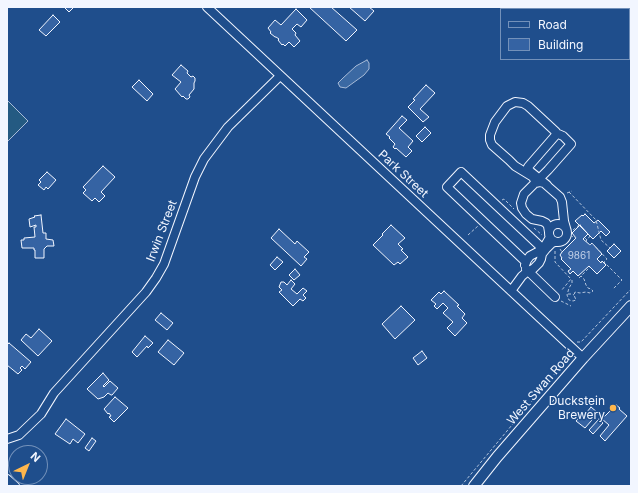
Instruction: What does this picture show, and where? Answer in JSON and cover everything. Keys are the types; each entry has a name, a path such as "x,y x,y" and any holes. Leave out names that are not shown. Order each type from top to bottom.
{"main road":[{"name":"West Swan Road","path":"474,486 497,457 583,358 631,306"}],"street":[{"name":"Park Street","path":"207,7 583,358"},
{"name":"Irwin Street","path":"7,439 19,435 41,414 54,393 146,292 164,264 195,177 204,159 228,127 280,76"},
{"path":"551,237 546,223 532,219 526,214 521,203 524,194 537,181 570,146 570,143 563,136 556,133 528,106 518,102 511,103 500,114 492,128 490,140 492,145 512,163 532,175 536,181 537,181 540,182 547,185 560,197 565,224 569,230"},
{"path":"537,181 528,167 556,133"},
{"path":"544,250 461,172 447,187 526,267 560,294"},
{"path":"509,290 526,267 530,256 544,250 551,237 550,228 555,224 561,224 569,230"},
{"path":"551,237 562,242 569,230"},
{"path":"7,479 15,486"}],"path":[{"path":"569,192 596,220 601,240 610,248"},
{"path":"569,230 571,236 576,238"},
{"path":"587,240 590,236"},
{"path":"585,238 590,245 592,243 607,259 604,262 622,280 613,290"},
{"path":"579,278 590,267"},
{"path":"574,295 576,292 593,292 592,289 586,285 581,276"},
{"path":"571,279 572,283 567,294 568,299 572,301 576,300 574,295"},
{"path":"461,486 568,358 567,354 577,342 581,342 631,289"},
{"path":"567,294 570,293 574,295"},
{"path":"560,294 561,301 571,306"}],"shaded area":[{"path":"367,60 369,63 369,69 364,75 346,88 340,87 338,83 343,78 356,66"},
{"path":"7,100 28,121 7,142"}],"building":[{"path":"64,7 74,7 69,12"},
{"path":"309,7 331,7 357,30 346,41"},
{"path":"349,7 369,7 374,11 365,21"},
{"path":"296,9 307,20 301,27 297,24 292,29 300,41 294,47 289,42 285,46 283,44 282,45 278,40 279,39 270,33 271,32 268,28 275,20 281,25"},
{"path":"53,15 60,22 46,36 39,30"},
{"path":"181,65 188,71 187,73 191,77 193,76 195,78 194,89 189,95 190,97 188,99 183,96 182,97 175,89 181,82 172,75"},
{"path":"139,80 153,94 147,101 132,87"},
{"path":"426,85 435,93 420,109 429,117 423,122 408,107"},
{"path":"402,116 407,120 399,128 413,141 408,147 412,151 406,157 393,147 395,144 386,134"},
{"path":"425,127 431,133 422,142 416,136"},
{"path":"103,166 115,177 101,192 105,196 99,202 95,198 92,201 83,193 86,190 83,187"},
{"path":"47,172 56,180 48,189 46,187 44,190 38,185 41,182 39,180"},
{"path":"585,214 594,223 598,220 610,232 606,236 601,231 593,239 575,221"},
{"path":"41,215 43,233 46,233 46,239 53,240 54,246 47,246 44,249 44,258 35,258 34,248 22,248 21,240 24,240 24,238 35,237 34,227 36,227 36,225 30,227 29,219 35,217 34,216"},
{"path":"391,225 405,238 398,244 403,249 401,250 408,257 400,264 398,262 394,265 373,245"},
{"path":"580,225 588,234 583,239 590,245 592,243 602,254 597,259 606,265 597,274 589,266 578,276 573,271 570,274 568,271 571,269 561,259 562,258 560,255 562,252 576,238 572,233"},
{"path":"279,229 295,244 297,241 309,252 304,257 307,259 301,266 271,238"},
{"path":"614,244 621,251 614,258 607,251"},
{"path":"277,257 283,262 275,270 270,265"},
{"path":"295,269 300,275 294,280 289,275"},
{"path":"291,280 295,284 291,289 297,294 303,288 307,291 303,295 306,298 303,301 300,299 293,306 279,292 282,290 279,287 281,282 284,282 287,285"},
{"path":"444,291 459,305 457,306 465,314 462,318 467,323 455,336 447,328 453,322 443,313 448,308 443,303 437,309 434,306 436,304 431,300 439,292 441,294"},
{"path":"401,306 415,320 395,339 382,324"},
{"path":"161,313 173,323 167,330 155,320"},
{"path":"39,329 52,341 38,356 21,340 26,334 31,338"},
{"path":"145,336 153,343 148,348 147,346 137,357 132,352"},
{"path":"168,340 184,353 174,365 158,352"},
{"path":"9,343 31,362 25,369 22,366 20,368 22,370 18,374 7,365 7,345"},
{"path":"422,351 427,358 418,365 413,358"},
{"path":"103,373 109,380 103,386 104,387 110,381 118,388 112,395 108,393 104,397 98,399 87,389"},
{"path":"115,397 128,408 114,422 109,417 111,416 109,413 108,414 104,409"},
{"path":"616,405 627,416 605,441 600,436 609,425 602,419"},
{"path":"591,407 598,413 585,428 576,421 581,415 583,417"},
{"path":"66,419 85,434 78,443 73,439 70,444 55,434"},
{"path":"599,419 603,423 593,434 589,430"},
{"path":"92,438 96,441 89,451 85,448"}],"place":[{"name":"Duckstein Brewery","path":"613,408"}]}
